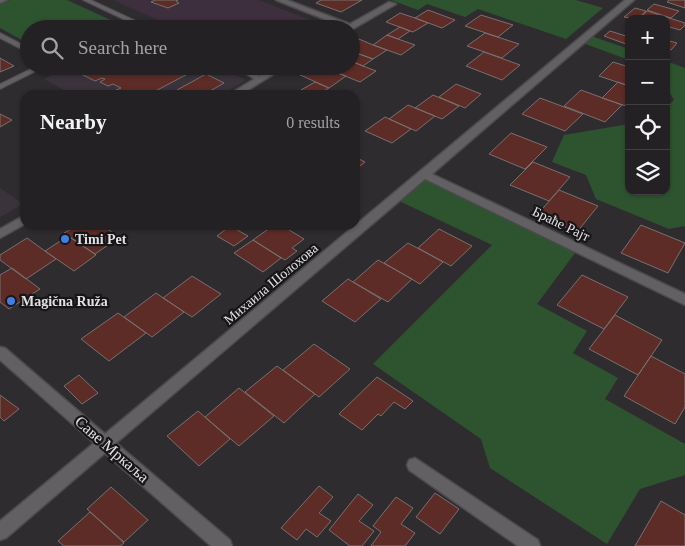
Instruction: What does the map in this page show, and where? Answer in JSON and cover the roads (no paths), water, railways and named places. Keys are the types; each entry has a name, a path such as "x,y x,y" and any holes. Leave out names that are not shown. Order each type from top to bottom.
{"street":[{"path":"280,0 329,20"},
{"name":"Михаила Шолохова","path":"360,228 630,0"},
{"path":"360,22 392,4"},
{"path":"242,90 268,75"},
{"name":"Браће Рајт","path":"424,174 685,300"},
{"path":"0,234 20,222"},
{"name":"Михаила Шолохова","path":"0,532 358,230"},
{"name":"Саве Мркаља","path":"0,352 224,546"},
{"path":"414,465 532,546"}],"lane":[{"path":"86,0 130,20"},
{"path":"0,35 20,46"},
{"path":"0,87 24,75"},
{"path":"253,75 261,79"}],"place":[{"name":"Timi Pet","path":"65,239"},
{"name":"Magična Ruža","path":"11,301"}]}
